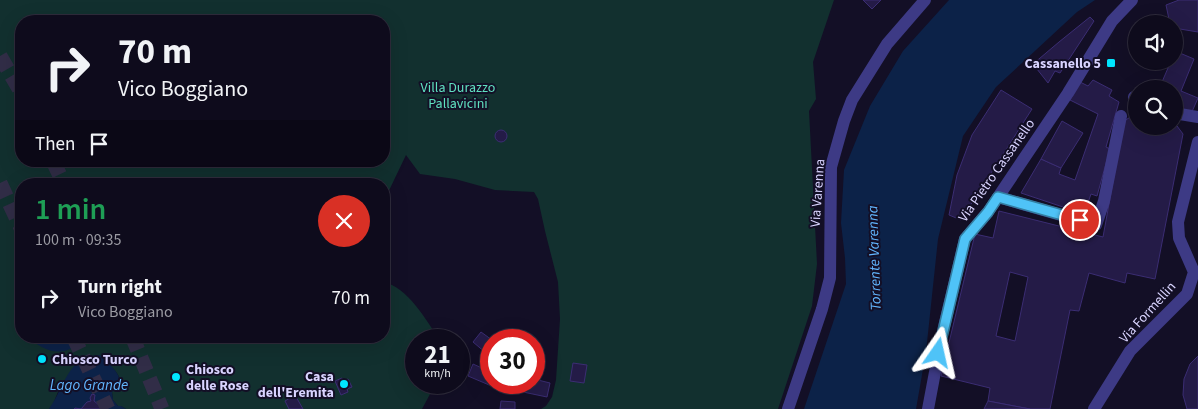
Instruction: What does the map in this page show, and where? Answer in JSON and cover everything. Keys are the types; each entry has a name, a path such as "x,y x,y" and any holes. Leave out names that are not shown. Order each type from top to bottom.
{"street":[{"name":"Via Varenna","path":"788,409 822,309 830,278 831,167 844,121 852,100 888,44 925,0"},
{"name":"Via Pietro Cassanello","path":"928,409 942,335 965,239 988,212 1068,93 1112,21 1132,0"},
{"path":"1183,114 1198,117"},
{"path":"998,197 1096,225 1104,201 1121,116"},
{"name":"Via Formellin","path":"1094,409 1130,352 1186,294 1194,272 1179,238 1178,222 1198,142"}],"green space":[{"name":"Villa Durazzo Pallavicini","path":"0,0 834,0 813,62 816,99 809,111 817,264 812,306 778,409 541,409 546,406 552,397 556,380 560,319 558,282 538,199 534,192 495,190 455,179 420,174 406,155 390,188 390,178 15,178 15,343 390,343 390,284 408,297 432,329 405,329 405,394 430,394 422,409 126,409 118,406 113,400 112,392 119,385 120,379 107,363 60,387 49,409 0,409"}],"water":[{"name":"Torrente Varenna","path":"949,0 1095,0 1077,12 996,87 963,136 938,239 926,352 916,409 804,409 846,284 841,223 844,170 870,106 903,51"},
{"name":"Lago Grande","path":"100,355 114,369 119,378 118,386 112,392 113,400 118,406 126,409 49,409 68,374 74,367 80,361"}],"building":[{"path":"863,0 881,0 872,9"},
{"path":"1179,0 1198,0 1198,32 1183,30 1183,15 1168,15 1166,5"},
{"path":"1090,17 1094,21 1060,73 1055,71 1048,83 1033,64"},
{"path":"1183,54 1194,59 1183,86 1183,80 1163,80 1167,70 1183,70"},
{"path":"1093,80 1112,90 1109,96 1119,102 1106,147 1110,149 1097,196 1091,194 1084,214 1021,193 1041,159 1061,168 1059,174 1075,180 1098,114 1070,100 1080,82 1088,86"},
{"path":"1001,90 1032,109 961,220 949,215 957,175 972,135"},
{"path":"1183,92 1198,98 1191,114 1183,111"},
{"path":"1128,118 1128,135 1183,135 1155,279 1127,273 1125,283 1089,273 1079,311 1070,310 1050,409 1030,409 988,401 990,388 941,376 975,234 993,238 999,211 1103,237 1124,121","holes":["1010,272 1028,277 1015,341 996,336"]},
{"path":"1062,121 1083,133 1061,168 1041,159"},
{"path":"501,130 507,136 501,142 495,136"},
{"path":"480,333 480,348 473,342"},
{"name":"Chiosco Turco","path":"42,356 46,361 40,364 38,361 39,357"},
{"path":"1198,356 1198,409 1187,409 1183,395 1184,379 1190,364"},
{"path":"573,363 587,365 584,383 570,381"},
{"path":"473,364 480,367 480,381 470,377"},
{"name":"Casa dell'Eremita","path":"342,378 343,382 348,379 352,387 347,389 348,392 341,395 335,381"},
{"path":"545,382 550,383 547,397 533,394 545,394"},
{"path":"92,394 95,395 94,401 101,409 81,409 87,402 91,401"},
{"path":"295,395 303,409 289,409 285,401"},
{"path":"501,401 515,402 515,409 500,409"},
{"path":"988,401 1014,406 1030,409 984,409"}],"tunnel":[{"path":"0,56 15,82"},
{"path":"56,167 61,178"},
{"path":"0,183 15,215"},
{"path":"76,343 108,409"},
{"path":"135,343 162,409"}],"place":[{"name":"Cassanello 5","path":"1111,63"},
{"name":"Chiosco Turco","path":"42,359"},
{"name":"Chiosco delle Rose","path":"176,377"},
{"name":"Casa dell'Eremita","path":"344,384"}],"route":[{"path":"938,353 965,239 998,197 1080,220"}]}
